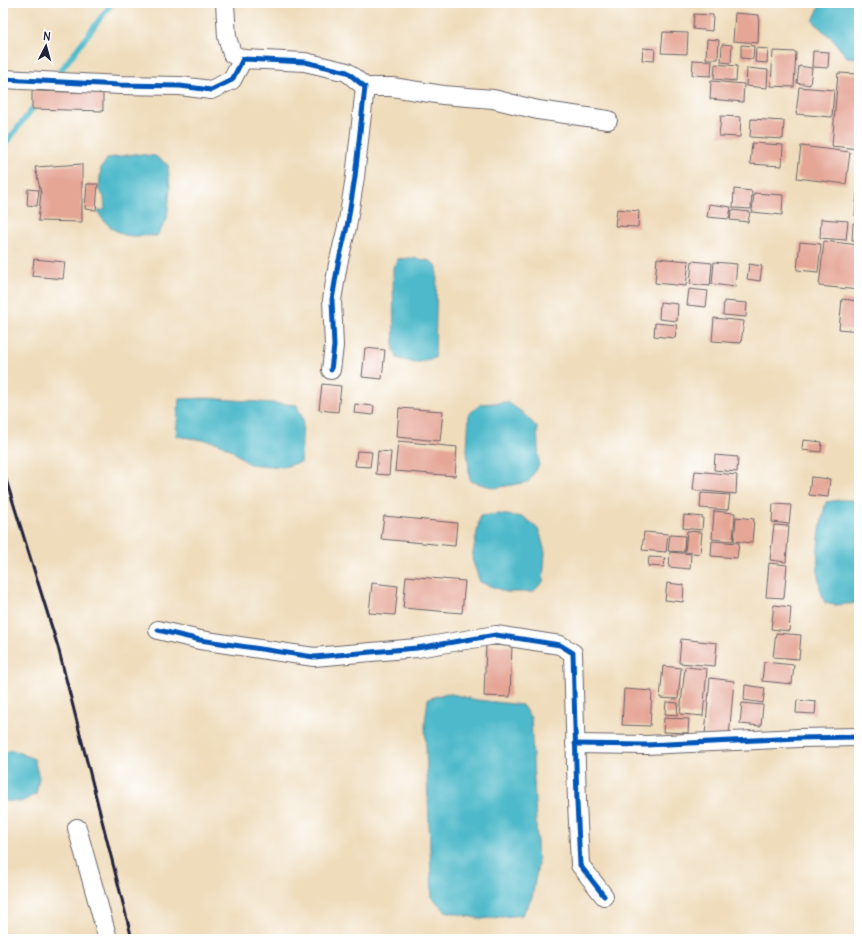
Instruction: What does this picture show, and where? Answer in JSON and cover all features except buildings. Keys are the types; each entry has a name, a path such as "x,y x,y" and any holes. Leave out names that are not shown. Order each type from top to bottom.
{"street":[{"path":"225,3 227,37 232,54 243,59 305,62 347,72 365,87 392,87 493,99 538,110 608,120"},
{"path":"3,79 120,85 180,86 211,90 232,80 243,59"},
{"path":"331,370 334,346 332,300 338,264 347,227 355,177 365,87"},
{"path":"158,630 200,640 314,657 417,648 496,635 560,645 573,653 576,802 580,866 604,896"},
{"path":"575,744 646,745 799,738 859,737"},
{"path":"77,828 108,939"}],"water":[{"path":"268,3 312,3 308,9 268,6"},
{"path":"821,3 859,3 859,58 847,57 832,39 813,21"},
{"path":"135,154 155,156 168,165 170,189 167,219 157,236 125,235 105,222 99,214 98,210 105,210 104,197 99,189 101,168 108,158"},
{"path":"411,258 431,261 437,267 435,358 415,363 397,358 394,350 393,268 398,259"},
{"path":"207,398 297,405 303,420 301,462 283,467 249,464 230,449 216,442 176,436 179,399"},
{"path":"507,402 522,412 537,427 539,465 528,482 495,488 470,481 467,450 469,414 481,404"},
{"path":"839,500 859,500 859,603 834,605 825,603 821,591 817,566 819,540 826,502"},
{"path":"498,514 524,517 539,530 545,552 543,582 533,592 506,592 480,582 472,559 480,516"},
{"path":"447,693 477,700 522,705 531,718 538,864 532,898 522,915 481,919 445,911 432,897 425,723 428,699"},
{"path":"13,750 34,759 39,778 36,794 21,802 3,801 3,752"}],"waterway":[{"path":"55,78 112,3"},
{"path":"3,147 36,104"}],"railway":[{"path":"3,470 58,647 132,939"}],"cycle path":[{"path":"3,79 120,85 180,86 211,90 232,80 243,59 305,62 347,72 365,87 355,177 347,227 338,264 332,300 334,346 331,370"},
{"path":"158,630 200,640 314,657 417,648 496,635 560,645 573,653 580,865 604,896"},
{"path":"575,744 646,745 799,738 859,737"}]}
